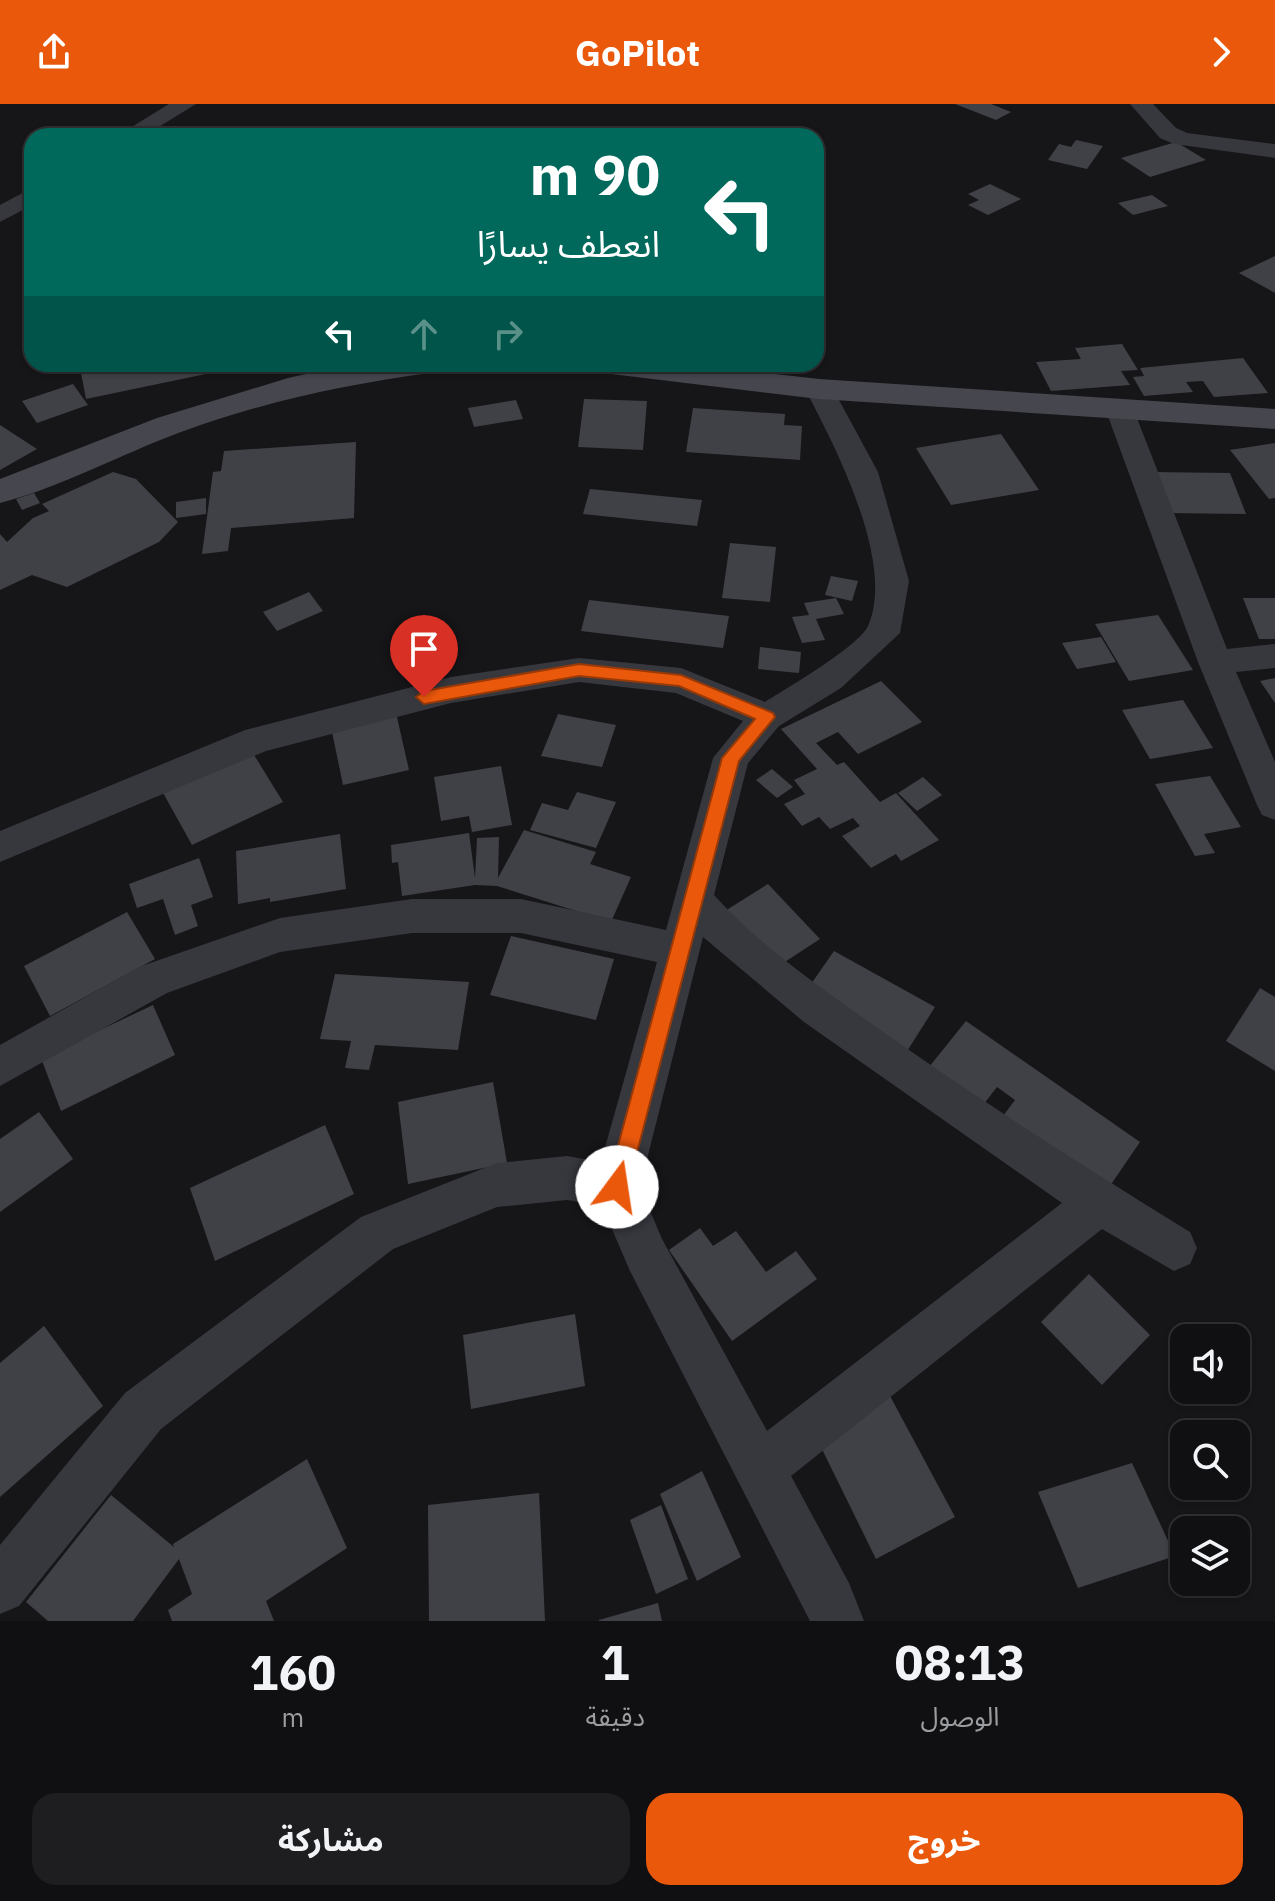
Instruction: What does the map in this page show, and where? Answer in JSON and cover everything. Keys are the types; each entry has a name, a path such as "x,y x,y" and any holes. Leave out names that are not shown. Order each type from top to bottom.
{"main road":[{"path":"0,492 129,439 275,392 367,372"},
{"path":"672,372 819,389 1275,419"}],"street":[{"path":"142,128 185,104"},
{"path":"1141,104 1168,133 1182,139 1275,151"},
{"path":"0,215 24,200"},
{"path":"819,389 863,472 893,581 883,633 829,679 767,717 731,758 617,1187 646,1255 830,1602 837,1621"},
{"path":"1119,408 1215,662 1275,805"},
{"path":"1215,662 1275,656"},
{"path":"0,847 258,740 451,690 579,670 681,681 767,717"},
{"path":"692,898 719,929 777,980 976,1124 1174,1248"},
{"path":"0,1067 153,980 280,935 412,916 521,916 678,950"},
{"path":"0,1587 143,1411 377,1233 497,1185 567,1178 617,1187"},
{"path":"759,1469 1100,1202"}],"building":[{"path":"955,104 991,104 1011,112 996,120"},
{"path":"1076,140 1103,146 1087,169 1048,160 1059,144 1071,147"},
{"path":"1176,142 1206,160 1150,177 1121,158"},
{"path":"990,184 1021,199 988,215 968,205 979,200 968,194"},
{"path":"1152,195 1168,206 1133,215 1118,203"},
{"path":"1275,256 1275,293 1239,273"},
{"path":"1122,344 1138,370 1121,371 1130,385 1051,391 1036,362 1081,359 1075,348"},
{"path":"1243,358 1268,393 1214,397 1203,381 1186,382 1193,392 1144,396 1133,377 1144,376 1140,368"},
{"path":"86,372 215,372 86,399 81,373"},
{"path":"73,384 88,405 37,423 22,401"},
{"path":"584,399 647,401 643,450 578,447"},
{"path":"516,400 523,419 474,427 468,408"},
{"path":"693,408 785,414 784,425 802,426 800,460 686,452"},
{"path":"0,425 37,449 0,470"},
{"path":"1001,434 1039,490 951,505 916,448"},
{"path":"356,442 354,518 231,528 228,551 202,554 213,472 221,471 224,451"},
{"path":"1275,443 1275,498 1269,499 1230,450"},
{"path":"113,472 136,479 178,522 159,542 67,587 32,575 0,590 0,534 7,542 33,518 49,511 42,504"},
{"path":"1150,472 1230,473 1246,514 1164,513"},
{"path":"590,489 702,500 697,526 583,514"},
{"path":"34,493 40,503 22,510 16,499"},
{"path":"206,498 206,514 176,518 176,502"},
{"path":"730,543 776,547 770,602 722,598"},
{"path":"831,576 858,581 852,601 825,595"},
{"path":"309,592 323,611 277,631 263,612"},
{"path":"836,598 844,614 816,619 825,640 802,643 792,617 809,615 804,603"},
{"path":"1243,598 1275,598 1275,639 1259,639"},
{"path":"589,600 729,616 723,648 581,631"},
{"path":"1158,615 1193,670 1129,681 1095,624"},
{"path":"1101,637 1116,662 1077,669 1062,643"},
{"path":"760,647 801,652 799,673 758,669"},
{"path":"1275,678 1275,703 1260,681"},
{"path":"881,681 922,722 858,754 838,732 816,743 837,765 844,762 880,802 896,793 939,840 901,861 896,854 871,868 842,836 860,826 853,818 830,829 819,817 802,826 784,804 805,794 794,780 817,769 781,729"},
{"path":"1183,700 1213,748 1150,759 1122,710"},
{"path":"396,713 409,770 343,785 331,727"},
{"path":"558,714 616,725 602,767 541,756"},
{"path":"251,750 283,802 192,845 162,791"},
{"path":"501,766 512,825 472,832 469,816 441,821 434,777"},
{"path":"772,769 793,787 777,798 756,780"},
{"path":"1210,776 1241,827 1204,834 1215,853 1195,856 1155,784"},
{"path":"923,777 942,795 917,811 898,793"},
{"path":"577,792 616,802 596,848 530,830 542,803 568,810"},
{"path":"524,830 596,852 590,864 631,877 611,922 497,886 475,885 402,896 398,862 392,863 391,845 469,833 475,878 477,838 499,837 498,878"},
{"path":"340,834 346,889 270,902 270,898 238,904 236,851"},
{"path":"199,858 213,897 191,905 198,926 175,935 163,899 137,908 129,884"},
{"path":"768,884 820,939 768,973 717,916"},
{"path":"127,912 155,959 50,1016 24,966"},
{"path":"511,936 614,959 596,1020 490,995"},
{"path":"834,951 935,1007 904,1056 802,997"},
{"path":"335,974 469,982 458,1050 375,1045 369,1070 345,1068 351,1041 320,1039"},
{"path":"1260,988 1275,997 1275,1071 1226,1041"},
{"path":"153,1005 175,1055 61,1111 41,1058"},
{"path":"966,1021 1140,1142 1101,1199 997,1124 1015,1100 997,1087 983,1105 929,1067"},
{"path":"493,1082 507,1163 408,1184 398,1102"},
{"path":"39,1112 73,1159 0,1212 0,1139"},
{"path":"325,1125 354,1194 215,1261 190,1188"},
{"path":"700,1228 713,1246 736,1231 766,1272 796,1251 817,1279 732,1341 669,1250"},
{"path":"1089,1274 1150,1335 1102,1385 1041,1322"},
{"path":"575,1314 585,1386 471,1409 463,1335"},
{"path":"44,1326 103,1406 0,1497 0,1363"},
{"path":"890,1396 955,1517 876,1559 815,1435"},
{"path":"307,1459 347,1548 266,1601 274,1621 172,1621 168,1610 192,1594 179,1559 133,1621 48,1621 26,1602 111,1495 174,1547 173,1544"},
{"path":"1132,1463 1170,1545 1170,1558 1078,1588 1038,1492"},
{"path":"702,1471 741,1557 697,1581 660,1494"},
{"path":"539,1493 545,1621 429,1621 428,1505"},
{"path":"661,1505 688,1579 656,1594 630,1520"},
{"path":"658,1603 662,1621 599,1621 599,1620"}],"route":[{"path":"424,697 579,670 681,681 767,717 731,758 666,993 617,1187"}]}
